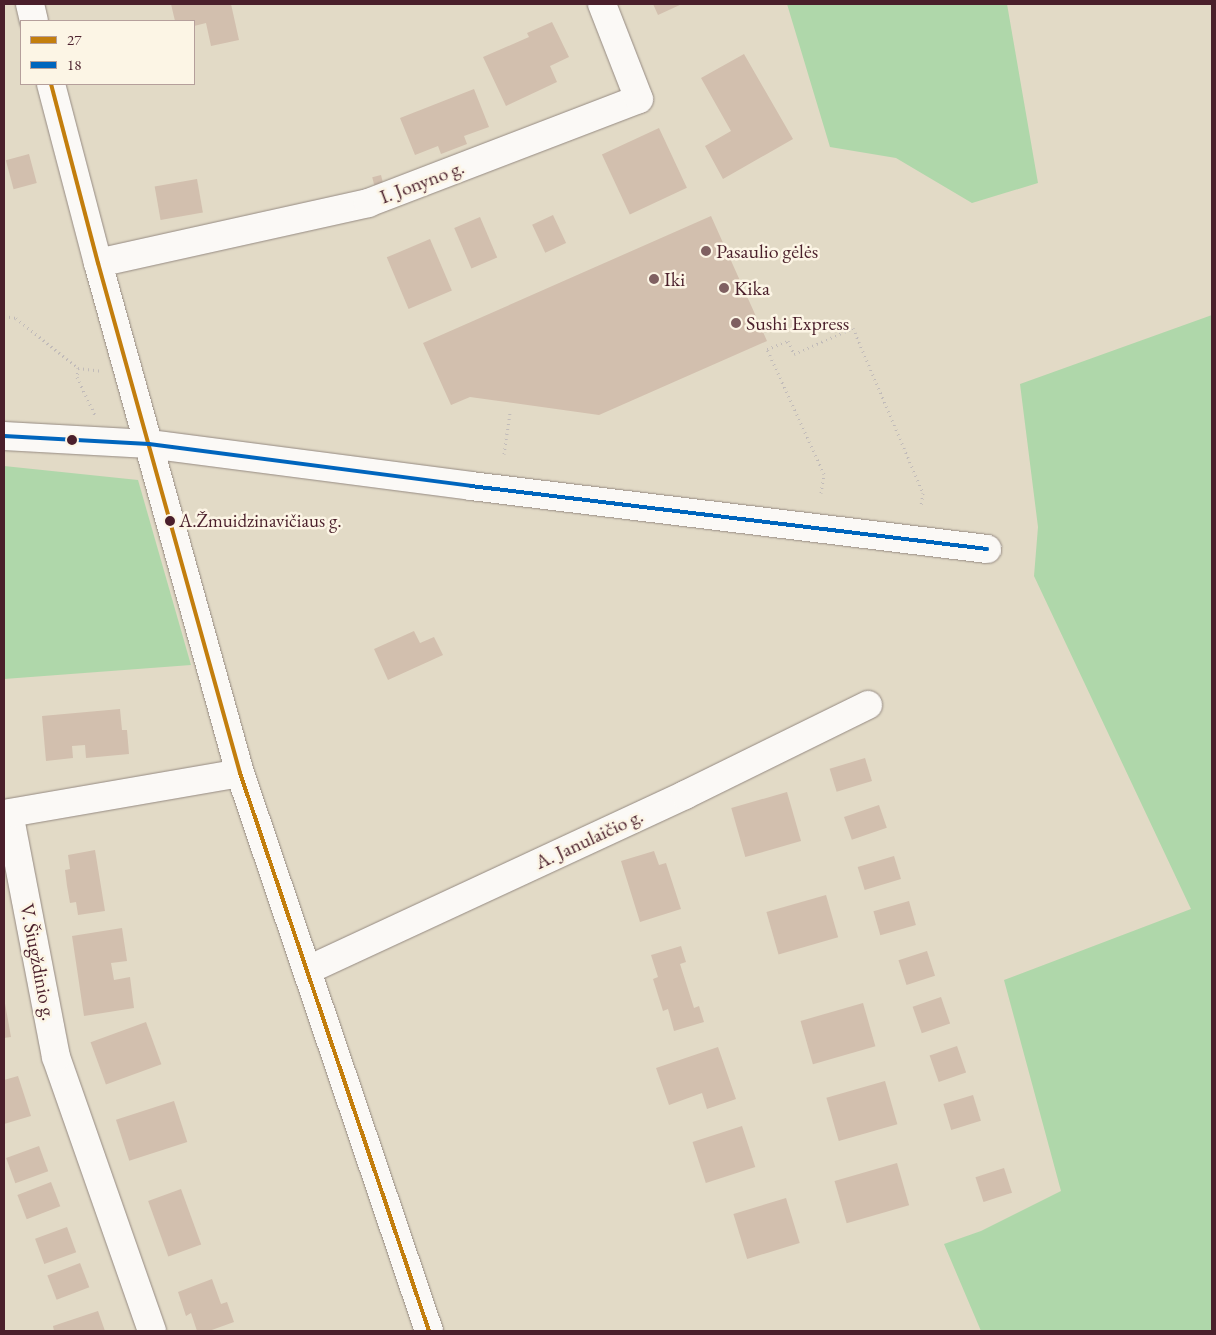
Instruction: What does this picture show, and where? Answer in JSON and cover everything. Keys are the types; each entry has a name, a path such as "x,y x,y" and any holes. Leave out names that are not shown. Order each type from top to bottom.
{"street":[{"path":"30,4 34,20"},
{"name":"I. Jonyno g.","path":"98,263 368,203 638,99 602,4"},
{"path":"51,85 98,263 240,773 429,1331"},
{"path":"4,436 107,440 149,444 471,486 987,549"},
{"name":"A. Janulaičio g.","path":"308,970 685,795 868,705"},
{"name":"V. Šiugždinio g.","path":"152,1331 56,1057 9,813 240,773"}],"path":[{"path":"4,316 16,318 78,368 116,372 128,369"},
{"path":"821,492 824,474 767,349 788,341 794,354 853,328 922,492 921,505"},
{"path":"78,368 77,377 107,440"},
{"path":"504,454 510,413"}],"green space":[{"path":"787,4 1007,4 1038,183 972,203 896,158 830,147"},
{"path":"1212,315 1212,1331 981,1331 944,1244 981,1231 1061,1191 1004,980 1191,909 1034,576 1038,527 1020,384"},
{"path":"4,466 138,480 191,665 4,679"}],"building":[{"path":"171,4 231,4 239,40 211,46 206,23 195,26 195,20 175,20"},
{"path":"653,4 682,4 658,15"},
{"path":"552,22 569,57 550,66 557,82 506,106 483,57 529,37 527,33"},
{"path":"744,54 793,139 723,179 705,146 731,131 701,78"},
{"path":"474,89 489,127 464,136 467,144 441,154 438,146 415,155 400,118"},
{"path":"659,128 687,188 630,214 602,155"},
{"path":"29,154 37,183 14,189 6,160"},
{"path":"381,175 383,183 374,185 372,177"},
{"path":"197,179 203,212 161,220 155,186"},
{"path":"553,215 566,243 545,253 532,225"},
{"name":"Iki","path":"711,216 767,341 599,415 470,397 451,405 423,343"},
{"path":"480,217 497,258 471,268 454,228"},
{"path":"430,239 452,291 409,309 387,257"},
{"path":"414,631 420,643 434,637 443,655 388,680 374,649"},
{"path":"120,709 122,730 127,730 129,754 86,758 85,745 72,746 73,758 46,761 42,716"},
{"path":"865,758 872,781 837,792 830,769"},
{"path":"787,792 801,841 745,857 731,808"},
{"path":"879,805 887,828 852,840 844,817"},
{"path":"95,850 105,911 78,915 76,902 70,903 67,886 65,870 70,869 68,855"},
{"path":"654,851 659,865 666,863 681,909 640,922 621,861"},
{"path":"894,856 901,879 865,890 858,867"},
{"path":"826,895 838,937 779,954 766,912"},
{"path":"909,901 916,925 880,935 873,911"},
{"path":"122,928 127,961 111,963 114,980 130,977 134,1008 84,1016 72,936"},
{"path":"681,946 686,962 680,964 694,1008 699,1006 704,1022 674,1031 668,1009 663,1011 653,979 658,977 651,955"},
{"path":"927,951 935,976 907,985 898,960"},
{"path":"941,997 950,1023 922,1033 913,1007"},
{"path":"4,998 11,1037 4,1038"},
{"path":"863,1003 875,1046 813,1064 801,1021"},
{"path":"146,1022 161,1064 106,1084 91,1042"},
{"path":"957,1046 966,1072 939,1082 930,1055"},
{"path":"718,1047 736,1099 707,1109 702,1093 669,1105 656,1068"},
{"path":"18,1076 31,1116 4,1124 4,1080"},
{"path":"885,1081 897,1124 839,1141 826,1098"},
{"path":"973,1095 981,1121 951,1130 943,1104"},
{"path":"174,1101 187,1142 129,1161 116,1120"},
{"path":"742,1126 755,1167 706,1183 693,1142"},
{"path":"39,1146 48,1171 15,1183 6,1158"},
{"path":"897,1163 909,1205 847,1223 835,1181"},
{"path":"1004,1168 1012,1193 984,1202 975,1177"},
{"path":"51,1182 60,1206 27,1219 17,1195"},
{"path":"181,1189 201,1244 168,1256 148,1201"},
{"path":"786,1198 800,1243 747,1259 733,1214"},
{"path":"67,1227 76,1252 44,1264 35,1239"},
{"path":"80,1263 89,1287 57,1300 47,1276"},
{"path":"212,1279 221,1304 227,1302 234,1322 209,1331 197,1331 191,1313 186,1316 178,1292"},
{"path":"98,1311 105,1331 54,1331 53,1326"}],"transit line":[{"name":"27","path":"51,85 98,263 240,773 429,1331"},
{"name":"18","path":"4,436 149,444 471,486 987,549"}],"place":[{"name":"Pasaulio gėlės","path":"706,251"},
{"name":"Iki","path":"654,279"},
{"name":"Kika","path":"724,288"},
{"name":"Sushi Express","path":"736,323"},
{"name":"A.Žmuidzinavičiaus g.","path":"170,521"}]}
